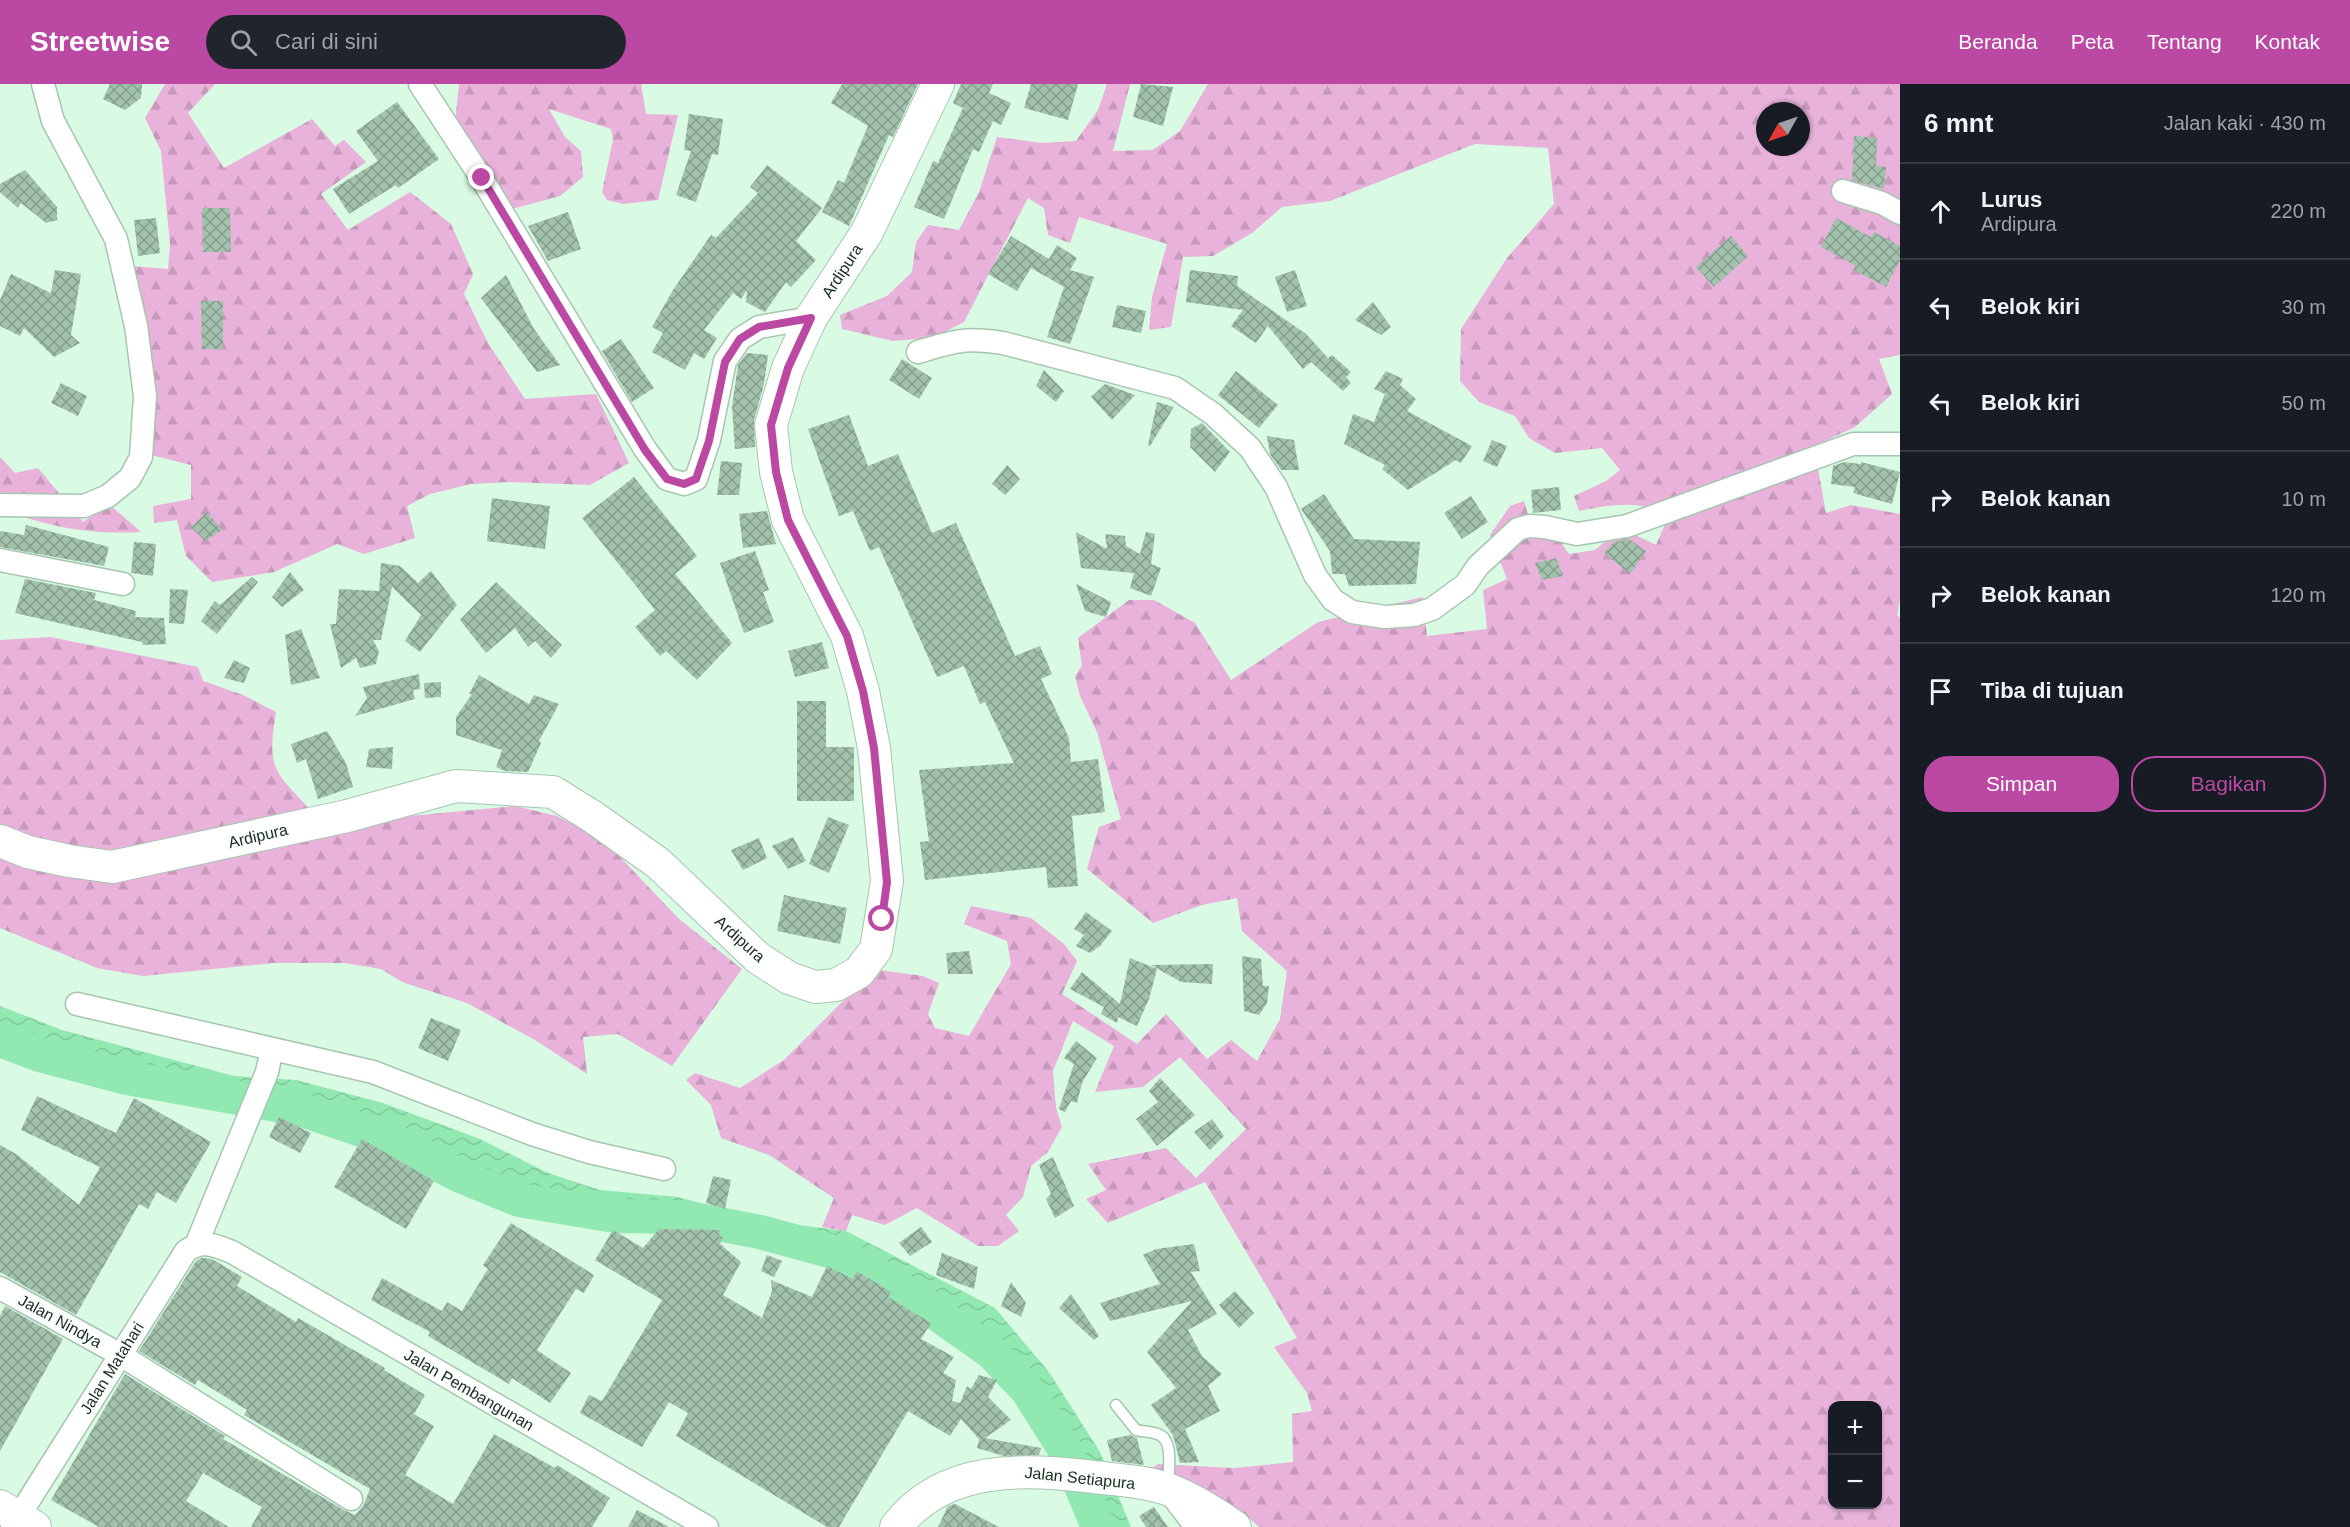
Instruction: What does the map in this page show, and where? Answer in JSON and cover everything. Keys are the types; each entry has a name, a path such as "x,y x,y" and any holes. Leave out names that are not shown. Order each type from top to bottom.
{"street":[{"path":"0,505 84,506 108,496 130,478 141,457 145,396 136,326 116,239 54,121 43,84"},
{"path":"420,84 494,199 645,450 667,479 684,484 696,479 709,441 725,362 740,339 759,327 811,318"},
{"name":"Ardipura","path":"0,841 28,852 112,867 347,816 456,786 553,792 658,863 758,958 789,978 815,987 836,985 859,972 876,949 887,882 874,748 863,691 847,636 788,520 776,472 771,425 788,368 811,318 867,232 938,84"},
{"path":"1843,191 1882,204 1900,213"},
{"path":"918,352 954,340 994,341 1175,388 1213,414 1250,448 1276,488 1315,575 1333,600 1352,612 1385,617 1414,615 1432,609 1464,585 1478,566 1518,529 1529,526 1545,527 1577,534 1627,526 1853,444 1900,444"},
{"path":"0,560 123,584"},
{"path":"77,1004 373,1072 532,1134 589,1152 664,1169"},
{"path":"197,1243 267,1072 272,1049"},
{"name":"Jalan Pembangunan","path":"197,1243 211,1244 232,1252 707,1527"},
{"name":"Jalan Matahari","path":"16,1519 186,1251 197,1243"},
{"name":"Jalan Nindya","path":"0,1288 119,1354 351,1499"},
{"name":"Jalan Setiapura","path":"896,1527 903,1517 934,1493 967,1478 1011,1471 1054,1473 1134,1482 1167,1489 1235,1527"},
{"path":"1167,1489 1196,1527"}],"lane":[{"path":"1116,1405 1136,1430 1158,1434 1166,1439 1167,1489"}],"green space":[{"path":"165,84 215,84 188,113 224,168 312,119 335,146 344,140 366,162 321,194 348,230 410,192 451,224 473,274 464,294 488,343 525,399 596,394 629,463 590,485 509,482 471,484 430,494 407,506 415,538 364,554 337,544 274,572 212,582 186,556 177,520 154,523 153,506 191,499 191,465 139,452 131,266 168,269 170,245 161,151 145,118"},
{"path":"459,84 641,84 646,114 678,115 658,200 623,204 607,200 602,192 613,140 611,129 549,109 565,137 581,151 583,177 560,196 512,209 455,122"},
{"path":"1107,84 1130,84 1113,151 1153,150 1180,131 1208,84 1900,84 1900,355 1879,359 1892,394 1855,427 1814,446 1826,513 1851,505 1900,514 1900,599 1897,615 1900,618 1900,1527 1259,1527 1249,1518 1149,1470 1158,1464 1234,1468 1293,1462 1292,1414 1312,1411 1307,1393 1274,1347 1297,1338 1205,1182 1108,1223 1086,1199 1106,1190 1088,1164 1166,1148 1196,1178 1246,1129 1180,1057 1143,1087 1095,1092 1114,1046 1073,1021 1053,1071 1056,1108 1062,1127 1048,1152 1031,1166 1023,1197 1006,1215 1019,1231 998,1246 978,1246 917,1208 885,1225 852,1215 846,1231 822,1227 834,1198 769,1155 721,1138 711,1105 686,1080 695,1073 740,1088 784,1060 848,996 879,970 923,976 939,983 928,1014 935,1028 969,1036 1011,964 1007,941 964,924 971,906 1031,918 1064,944 1077,961 1062,994 1137,1044 1166,1014 1207,1059 1231,1040 1257,1061 1280,1019 1287,971 1242,931 1237,898 1202,905 1153,923 1087,869 1099,827 1121,819 1097,732 1080,696 1075,676 1082,666 1078,638 1129,600 1154,600 1195,623 1231,680 1318,622 1423,597 1427,636 1487,629 1483,590 1507,579 1490,535 1510,506 1524,501 1534,534 1556,535 1569,554 1595,550 1621,528 1656,545 1669,515 1636,505 1579,511 1574,496 1606,481 1620,470 1602,448 1555,453 1529,438 1515,416 1479,402 1460,381 1461,329 1507,258 1554,204 1548,148 1475,144 1330,201 1282,207 1252,233 1213,256 1183,257 1171,327 1149,330 1152,297 1167,244 1079,217 1070,243 1048,235 1044,208 1028,198 964,322 933,338 893,341 842,329 840,315 887,296 912,272 916,242 928,225 959,230 979,192 997,137 1041,143 1076,141 1098,110"},
{"path":"0,457 15,473 38,468 83,522 109,504 141,532 86,531 36,521 0,509"},
{"path":"50,637 198,667 203,681 243,695 276,712 272,745 276,767 288,786 311,810 399,817 515,806 557,816 603,839 679,919 742,969 672,1066 618,1034 583,1037 587,1074 535,1040 467,1003 402,982 381,969 345,963 273,963 143,976 97,968 0,928 0,640"}],"water":[{"path":"0,1006 62,1030 234,1076 296,1080 383,1103 480,1139 548,1173 600,1190 678,1197 766,1221 846,1231 995,1308 1049,1372 1100,1452 1131,1527 1107,1527 1092,1489 1024,1378 953,1305 885,1267 827,1245 785,1233 672,1211 599,1207 553,1201 390,1132 326,1111 204,1093 122,1076 0,1027"}],"building":[{"path":"110,84 142,84 141,98 125,110 103,99"},
{"path":"842,84 918,84 893,137 889,135 849,226 822,212 838,180 844,183 868,126 831,103"},
{"path":"961,84 993,84 989,93 1011,103 1001,125 993,121 979,152 973,149 944,219 914,207 933,161 938,163 963,108 953,103"},
{"path":"1031,84 1078,84 1068,120 1024,108"},
{"path":"1141,84 1173,87 1163,126 1133,117"},
{"path":"397,102 439,159 398,188 396,185 349,214 333,189 378,161 356,131"},
{"path":"689,114 723,119 718,155 712,154 696,202 676,195 691,151 684,150"},
{"path":"1854,136 1877,138 1876,166 1886,167 1884,189 1852,180"},
{"path":"767,165 822,208 796,241 816,260 791,287 786,282 765,312 746,302 747,290 741,299 733,293 704,330 717,338 704,359 694,353 685,370 652,352 663,333 652,327 673,290 711,235 716,238 758,193 750,187"},
{"path":"25,170 57,207 57,220 46,223 21,203 18,208 0,192 0,184"},
{"path":"202,208 230,208 231,252 203,252"},
{"path":"568,212 581,249 548,261 528,226"},
{"path":"156,218 160,253 138,256 134,220"},
{"path":"1836,218 1871,237 1874,232 1900,246 1900,260 1886,287 1854,270 1856,266 1821,247"},
{"path":"1011,236 1049,259 1057,245 1077,258 1070,270 1094,277 1070,344 1047,337 1064,287 1031,268 1017,291 988,274"},
{"path":"1731,236 1748,256 1714,287 1696,267"},
{"path":"55,270 81,274 71,335 80,343 54,357 24,328 20,336 0,326 0,300 11,274 51,293"},
{"path":"1190,270 1238,276 1237,286 1306,334 1328,358 1332,355 1351,372 1346,377 1351,383 1343,391 1311,362 1303,369 1268,326 1256,343 1231,326 1243,310 1186,302"},
{"path":"1295,270 1307,306 1287,312 1275,277"},
{"path":"506,275 534,329 560,365 537,372 481,298"},
{"path":"201,301 223,301 223,349 202,349"},
{"path":"1373,302 1391,327 1381,335 1355,320"},
{"path":"1117,305 1146,311 1141,333 1112,327"},
{"path":"621,339 654,388 632,402 602,351"},
{"path":"747,353 768,355 764,384 754,420 755,447 735,449 732,407 738,365"},
{"path":"902,359 932,378 919,399 889,380"},
{"path":"1044,370 1064,391 1056,402 1036,386"},
{"path":"1236,371 1278,405 1259,428 1218,395"},
{"path":"1386,371 1403,379 1400,385 1416,399 1407,411 1472,446 1461,463 1456,460 1408,490 1382,469 1385,465 1344,444 1353,414 1374,422 1385,394 1374,389"},
{"path":"61,383 87,396 78,416 51,403"},
{"path":"1105,384 1135,395 1112,420 1091,397"},
{"path":"1157,402 1174,407 1150,446 1148,445"},
{"path":"849,415 868,466 898,454 932,533 956,523 1015,656 1040,646 1052,674 1041,679 1069,738 1071,762 1098,759 1105,812 1072,816 1078,886 1048,888 1046,867 925,880 920,842 929,841 919,770 1014,763 985,702 980,704 964,666 937,677 879,547 870,551 853,511 839,516 808,429"},
{"path":"1202,423 1230,452 1215,472 1190,447 1191,429"},
{"path":"1267,436 1294,440 1299,470 1281,470 1270,454"},
{"path":"1492,440 1507,446 1497,467 1483,461"},
{"path":"721,461 742,463 739,495 717,495"},
{"path":"1844,462 1861,464 1861,462 1900,472 1892,504 1853,493 1855,487 1831,484 1833,466"},
{"path":"1007,465 1020,479 1005,495 992,484"},
{"path":"634,477 697,556 675,574 732,643 697,680 666,651 660,656 635,627 655,610 582,518"},
{"path":"1559,487 1561,510 1533,513 1531,490"},
{"path":"1324,494 1354,539 1420,542 1416,584 1349,586 1345,574 1332,574 1330,551 1301,509"},
{"path":"1471,496 1488,522 1462,539 1444,513"},
{"path":"492,498 550,506 545,549 487,541"},
{"path":"767,511 776,544 743,548 739,514"},
{"path":"207,512 222,530 205,541 191,527"},
{"path":"26,525 109,547 104,566 0,547 0,531 24,535"},
{"path":"1076,532 1107,549 1105,534 1125,536 1126,546 1140,554 1146,532 1155,534 1151,564 1161,568 1151,596 1130,588 1134,573 1081,568"},
{"path":"1629,539 1646,551 1630,574 1604,553 1614,542"},
{"path":"134,542 156,544 153,576 131,573"},
{"path":"755,551 769,590 763,592 774,622 744,633 720,563"},
{"path":"1556,558 1563,576 1542,580 1535,563"},
{"path":"381,563 400,566 418,583 431,571 457,605 420,652 405,641 421,615 392,587 381,640 373,640 379,651 376,664 360,668 356,658 341,668 330,624 336,624 339,589 379,591"},
{"path":"290,572 304,590 282,607 272,597"},
{"path":"252,577 258,582 217,634 201,621 215,601 220,605"},
{"path":"25,579 96,593 94,600 136,611 135,617 164,618 166,644 143,645 142,642 15,613"},
{"path":"496,582 562,645 551,658 535,641 528,647 515,628 486,653 460,620"},
{"path":"1076,584 1111,602 1106,617 1085,611"},
{"path":"170,589 188,590 184,624 169,623"},
{"path":"301,629 320,678 291,685 285,635"},
{"path":"822,642 829,668 795,677 788,651"},
{"path":"234,660 250,668 244,683 224,678"},
{"path":"419,674 420,689 413,690 415,699 355,716 367,698 363,687"},
{"path":"479,675 529,704 534,695 559,704 539,741 541,743 528,772 505,771 496,767 502,750 456,735 456,717 472,694 469,694"},
{"path":"441,682 441,697 425,698 424,683"},
{"path":"797,701 826,701 826,747 854,747 854,801 797,801"},
{"path":"327,731 346,763 353,787 318,799 306,759 297,763 291,744"},
{"path":"393,747 392,769 366,767 369,749"},
{"path":"828,817 849,825 829,873 809,864"},
{"path":"793,837 806,861 788,869 772,846"},
{"path":"759,838 767,858 743,870 731,850"},
{"path":"784,895 847,908 840,944 777,931"},
{"path":"1086,912 1112,931 1100,946 1090,953 1076,946 1084,935 1074,929"},
{"path":"969,951 973,974 948,974 946,953"},
{"path":"1242,956 1261,959 1263,986 1269,986 1267,1003 1259,1015 1244,1011"},
{"path":"1130,958 1157,969 1149,999 1137,1026 1118,1017 1117,1023 1101,1014 1104,1007 1070,989 1082,972 1120,1004"},
{"path":"1213,964 1212,984 1181,982 1151,965"},
{"path":"431,1018 461,1030 448,1061 418,1048"},
{"path":"1076,1041 1097,1058 1082,1083 1077,1103 1071,1101 1065,1112 1059,1109 1074,1064 1064,1058"},
{"path":"1160,1078 1195,1115 1157,1146 1136,1119 1158,1102 1149,1091"},
{"path":"37,1096 116,1133 134,1098 211,1142 176,1203 157,1192 148,1209 139,1204 76,1315 0,1272 0,1145 16,1154 79,1205 100,1167 21,1130"},
{"path":"279,1117 311,1133 300,1153 269,1137"},
{"path":"1212,1119 1224,1136 1210,1150 1194,1132"},
{"path":"362,1139 434,1181 406,1229 334,1187"},
{"path":"1053,1157 1074,1206 1055,1218 1046,1199 1051,1194 1039,1165"},
{"path":"713,1176 731,1180 725,1209 706,1203"},
{"path":"511,1223 594,1275 584,1293 576,1289 537,1350 571,1373 550,1403 512,1378 509,1384 428,1336 430,1332 371,1300 382,1278 442,1311 447,1302 462,1311 488,1269 483,1265"},
{"path":"921,1227 932,1242 910,1256 899,1243"},
{"path":"659,1229 720,1230 719,1236 723,1237 720,1244 741,1262 723,1295 762,1318 772,1291 771,1280 812,1297 827,1266 853,1279 857,1271 891,1292 888,1297 931,1323 921,1339 954,1357 943,1373 956,1380 952,1401 960,1403 967,1386 971,1389 979,1375 997,1380 988,1397 1011,1420 985,1438 1041,1448 1039,1455 1004,1456 977,1448 979,1439 961,1419 950,1436 908,1411 839,1527 827,1527 676,1436 688,1413 669,1402 642,1447 580,1413 589,1395 602,1401 662,1300 595,1260 613,1230 643,1248"},
{"path":"1194,1244 1200,1271 1191,1272 1217,1314 1188,1330 1202,1356 1222,1374 1208,1386 1220,1411 1185,1429 1199,1462 1180,1463 1173,1435 1151,1405 1176,1388 1147,1352 1192,1301 1110,1321 1100,1303 1160,1284 1143,1255 1156,1249"},
{"path":"942,1253 978,1267 974,1289 936,1275"},
{"path":"767,1255 782,1261 774,1277 761,1271"},
{"path":"201,1258 212,1259 242,1277 237,1286 296,1322 298,1318 385,1368 384,1370 425,1395 414,1414 434,1426 405,1475 453,1504 494,1434 555,1468 557,1465 610,1498 592,1527 251,1527 262,1507 203,1473 186,1501 229,1527 99,1527 51,1500 125,1374 225,1436 223,1439 344,1510 355,1515 363,1506 370,1489 244,1415 247,1410 198,1380 195,1385 139,1351 196,1261"},
{"path":"1011,1282 1026,1303 1021,1317 1001,1306"},
{"path":"1235,1291 1254,1313 1239,1328 1219,1305"},
{"path":"1071,1294 1099,1336 1094,1340 1059,1308"},
{"path":"5,1306 63,1339 0,1451 0,1316"},
{"path":"1130,1435 1137,1438 1144,1465 1112,1461 1107,1440"},
{"path":"955,1504 999,1527 938,1527 948,1506"},
{"path":"1154,1507 1168,1527 1146,1527 1139,1516"},
{"path":"637,1510 669,1527 628,1527"}],"waterway":[{"path":"0,1040 40,1055 127,1078 299,1109 396,1142 458,1175 519,1200 615,1216 683,1217 760,1232 841,1254 916,1299 991,1352 1027,1390 1068,1455 1098,1527"}],"route":[{"path":"482,178 645,450 667,479 684,484 696,479 709,441 725,362 740,339 759,327 811,318 788,368 771,425 776,472 788,520 847,636 863,691 874,748 887,882 882,919"}]}
